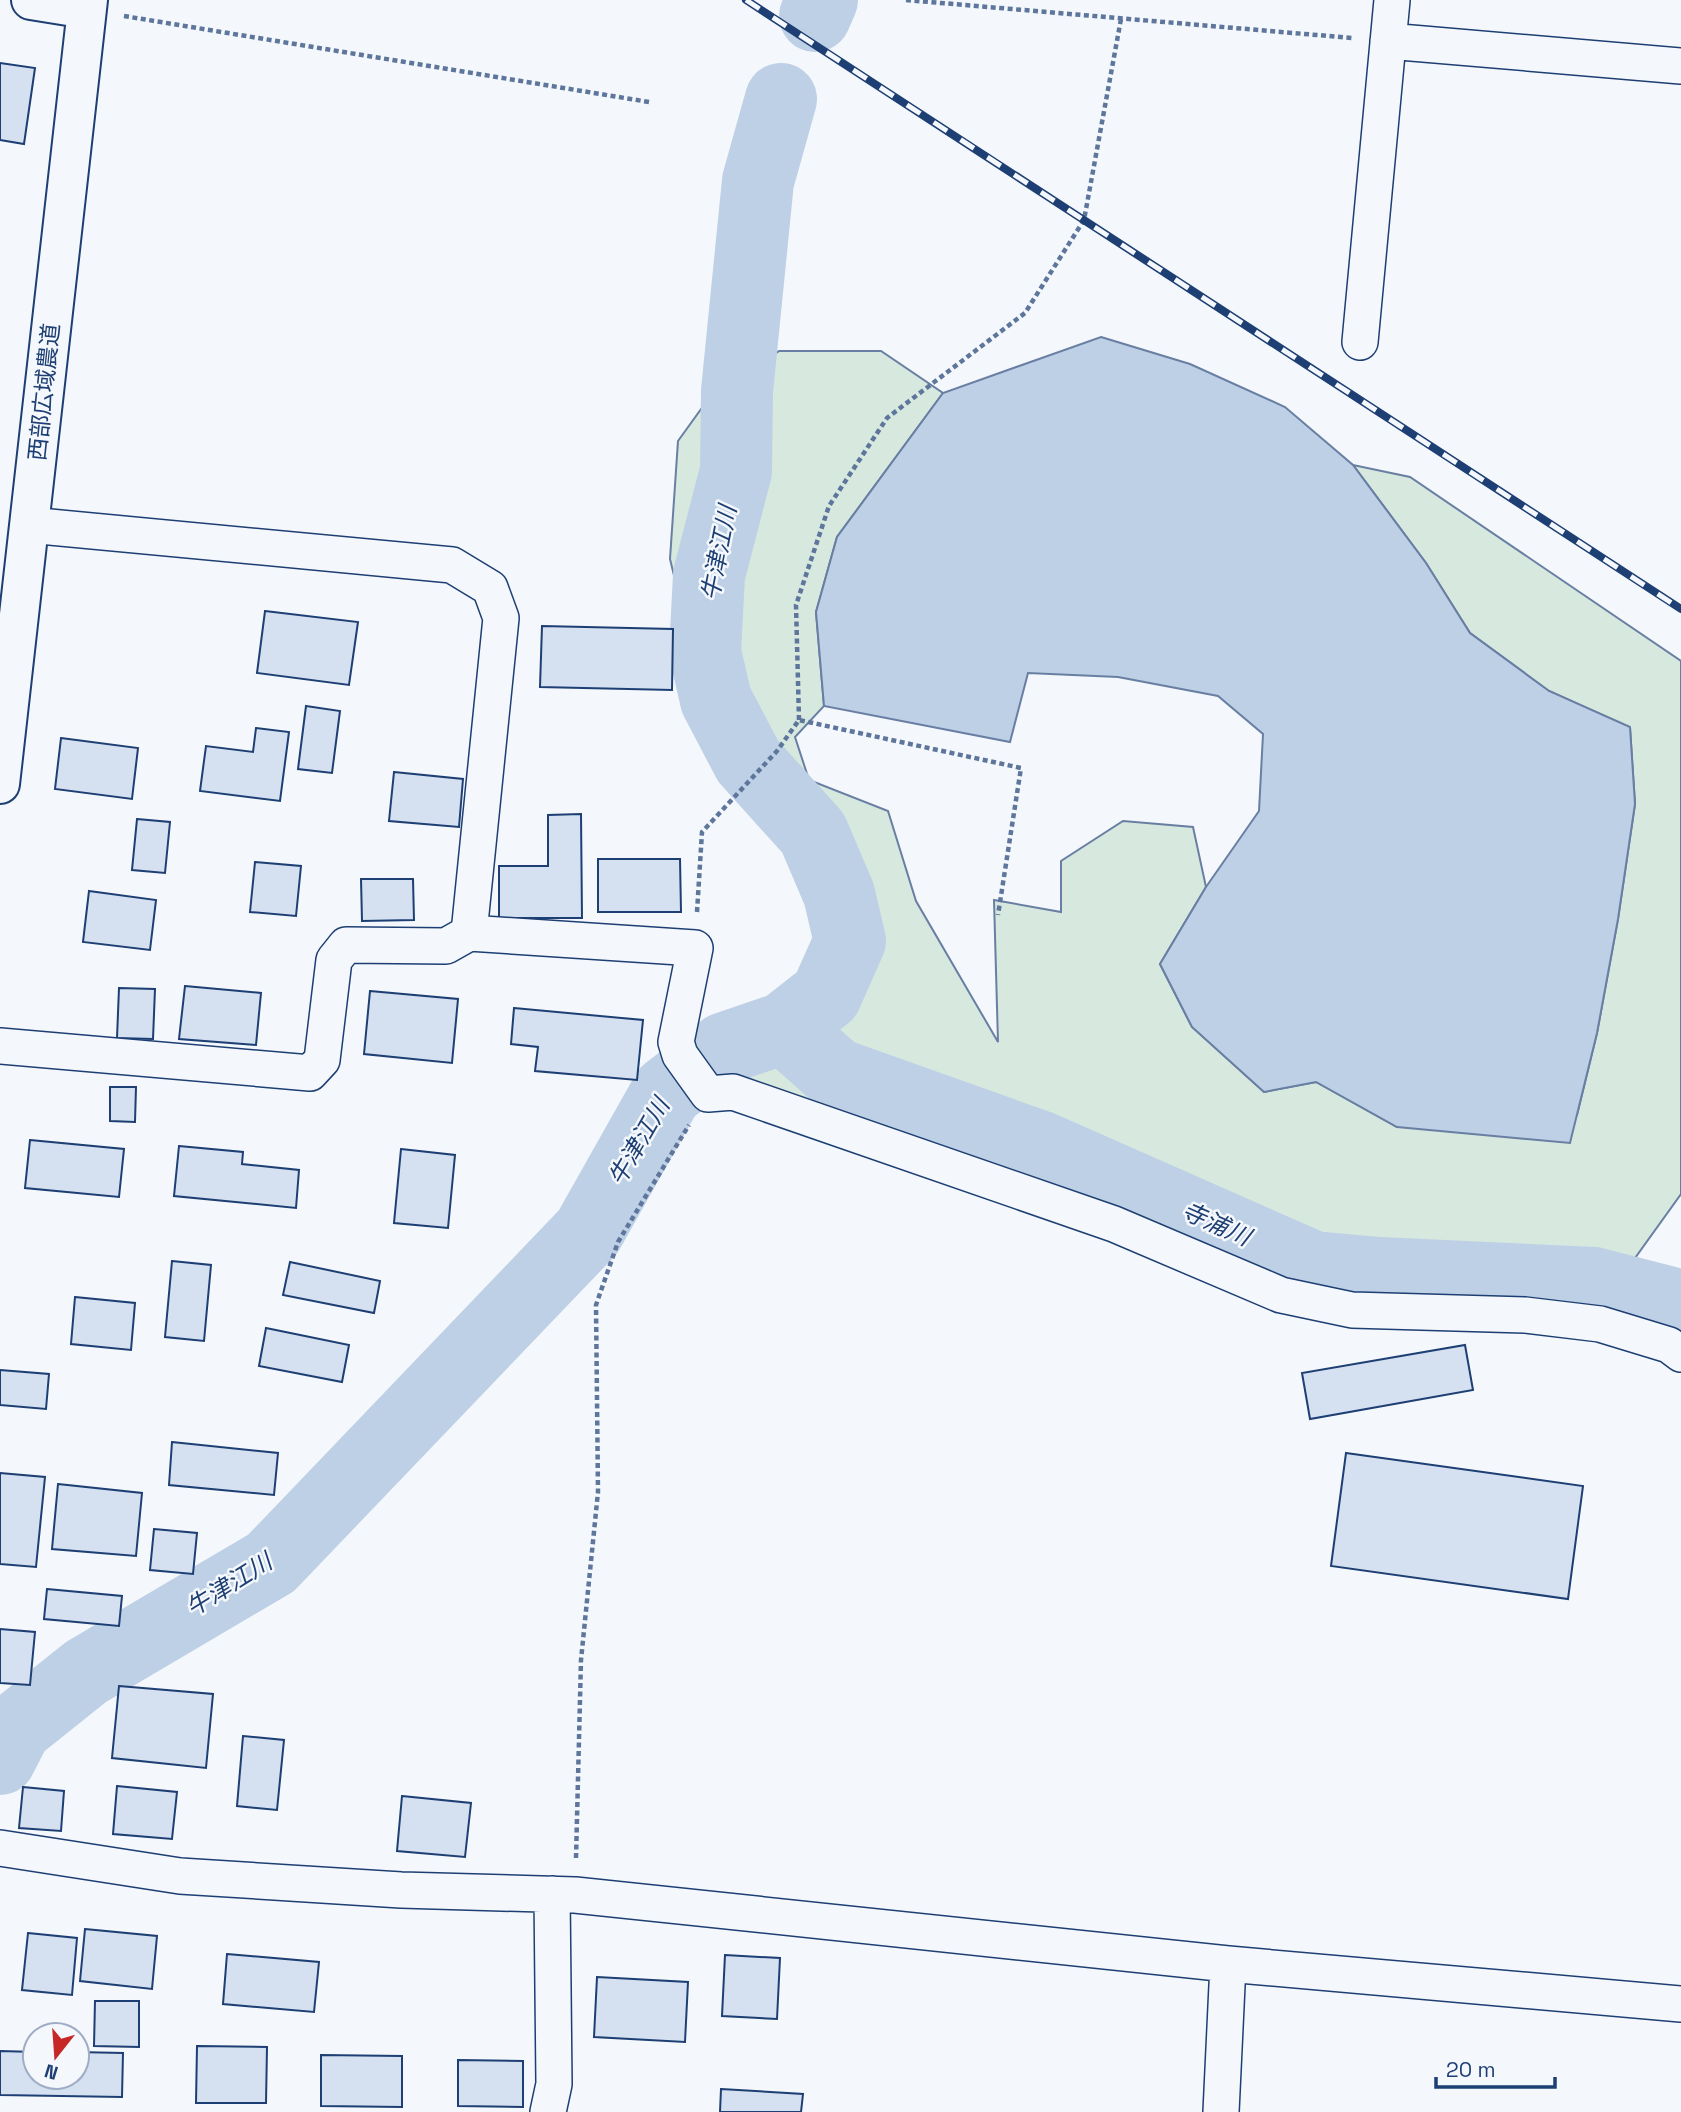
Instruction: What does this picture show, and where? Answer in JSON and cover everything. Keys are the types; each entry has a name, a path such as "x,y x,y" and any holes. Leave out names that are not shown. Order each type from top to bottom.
{"street":[{"path":"31,0 88,5"},
{"path":"1360,342 1392,0"},
{"name":"西部広域農道","path":"0,783 10,611 29,525 88,5"},
{"path":"1388,41 1681,66"},
{"path":"29,525 452,565 490,587 501,618 469,933"},
{"path":"0,1046 310,1073 322,1060 334,960 346,945 446,946 469,933 695,948 676,1042 680,1055 708,1094 733,1092 1114,1224 1281,1296 1352,1310 1525,1315 1600,1324 1668,1345 1681,1354"},
{"path":"0,1848 180,1876 401,1890 563,1894 1228,1964 1681,2004"},
{"path":"548,2112 554,2084 563,1894"},
{"path":"1221,2112 1228,1964"}],"path":[{"path":"906,0 1388,41"},
{"path":"88,5 649,102"},
{"path":"695,948 702,832 777,751 799,720 796,605 830,506 887,418 1025,313 1084,220 1121,19"},
{"path":"799,720 1021,768 998,915"},
{"path":"563,1894 581,1660 598,1492 596,1306 618,1242 708,1094"}],"shaded area":[{"path":"779,351 881,351 943,393 837,537 816,612 824,706 795,737 809,780 888,811 916,901 998,1042 994,900 1061,912 1061,861 1123,821 1193,827 1206,887 1160,964 1192,1027 1264,1092 1316,1082 1397,1127 1577,1115 1597,1033 1635,804 1630,728 1549,691 1470,633 1426,563 1353,465 1410,477 1681,661 1681,1194 1602,1304 1424,1302 1300,1285 1169,1222 736,1080 709,1058 724,1018 794,993 824,926 771,808 711,729 670,559 678,441 704,405"}],"water":[{"path":"1101,337 1190,364 1285,407 1353,465 1426,563 1470,633 1549,691 1630,727 1635,804 1597,1033 1570,1143 1397,1127 1316,1082 1264,1092 1192,1027 1160,964 1206,887 1259,811 1263,734 1218,696 1118,677 1028,673 1010,742 824,706 816,612 837,537 943,393"}],"building":[{"path":"0,63 35,68 24,144 0,140"},
{"path":"265,611 358,622 349,685 257,673"},
{"path":"542,626 673,629 672,690 540,687"},
{"path":"306,706 340,711 332,773 298,769"},
{"path":"256,728 289,732 280,801 200,791 206,746 253,752"},
{"path":"61,738 138,748 132,799 55,789"},
{"path":"394,772 463,779 459,827 389,821"},
{"path":"581,814 582,918 499,918 499,866 548,866 548,815"},
{"path":"137,819 170,822 165,873 132,870"},
{"path":"598,859 680,859 681,912 598,912"},
{"path":"255,862 301,866 296,916 250,912"},
{"path":"361,879 413,879 414,920 362,921"},
{"path":"89,891 156,900 150,950 83,942"},
{"path":"185,986 261,993 256,1045 179,1039"},
{"path":"119,988 155,989 153,1039 117,1038"},
{"path":"370,991 458,999 452,1063 364,1054"},
{"path":"514,1008 643,1020 637,1080 535,1071 538,1047 511,1044"},
{"path":"110,1087 136,1087 135,1122 110,1121"},
{"path":"30,1140 124,1149 119,1197 25,1188"},
{"path":"179,1146 243,1152 242,1164 299,1170 296,1208 174,1196"},
{"path":"401,1149 455,1155 448,1228 394,1223"},
{"path":"172,1261 211,1265 204,1341 165,1337"},
{"path":"290,1262 380,1281 374,1313 283,1295"},
{"path":"75,1297 135,1303 131,1350 71,1344"},
{"path":"266,1328 349,1345 342,1382 259,1366"},
{"path":"1465,1345 1473,1390 1310,1419 1302,1373"},
{"path":"0,1370 49,1374 46,1409 0,1405"},
{"path":"172,1442 278,1453 274,1495 169,1485"},
{"path":"1346,1453 1583,1486 1568,1599 1331,1566"},
{"path":"0,1473 45,1477 36,1567 0,1564"},
{"path":"58,1484 142,1493 136,1556 52,1549"},
{"path":"154,1529 197,1533 193,1574 150,1570"},
{"path":"47,1589 122,1596 119,1626 44,1619"},
{"path":"0,1629 35,1632 30,1685 0,1683"},
{"path":"119,1686 213,1694 206,1768 112,1758"},
{"path":"243,1736 284,1740 277,1810 237,1806"},
{"path":"117,1786 177,1792 172,1839 113,1834"},
{"path":"23,1787 64,1791 61,1831 19,1828"},
{"path":"402,1796 471,1803 465,1857 397,1851"},
{"path":"85,1929 157,1936 152,1989 80,1981"},
{"path":"28,1933 77,1938 72,1995 22,1990"},
{"path":"227,1954 319,1962 314,2012 223,2004"},
{"path":"725,1955 780,1958 777,2019 722,2016"},
{"path":"597,1977 688,1982 685,2042 594,2037"},
{"path":"95,2001 139,2001 139,2047 94,2046"},
{"path":"197,2046 267,2047 266,2103 196,2103"},
{"path":"0,2051 21,2052 21,2091 91,2091 91,2052 123,2053 122,2097 0,2095"},
{"path":"321,2055 402,2056 402,2107 321,2106"},
{"path":"458,2060 523,2061 523,2107 458,2106"},
{"path":"721,2089 803,2094 801,2112 720,2112"}],"waterway":[{"name":"牛津江川","path":"815,16 822,0"},
{"name":"牛津江川","path":"0,1759 16,1728 86,1672 271,1563 588,1232 667,1092 725,1048 784,1028 826,995 850,941 839,894 813,833 748,761 716,700 705,652 709,575 736,471 737,391 758,181 781,99"},
{"name":"寺浦川","path":"784,1028 836,1074 1041,1147 1313,1267 1379,1273 1594,1283 1668,1302 1681,1309"}],"railway":[{"path":"746,0 1681,609"}]}
